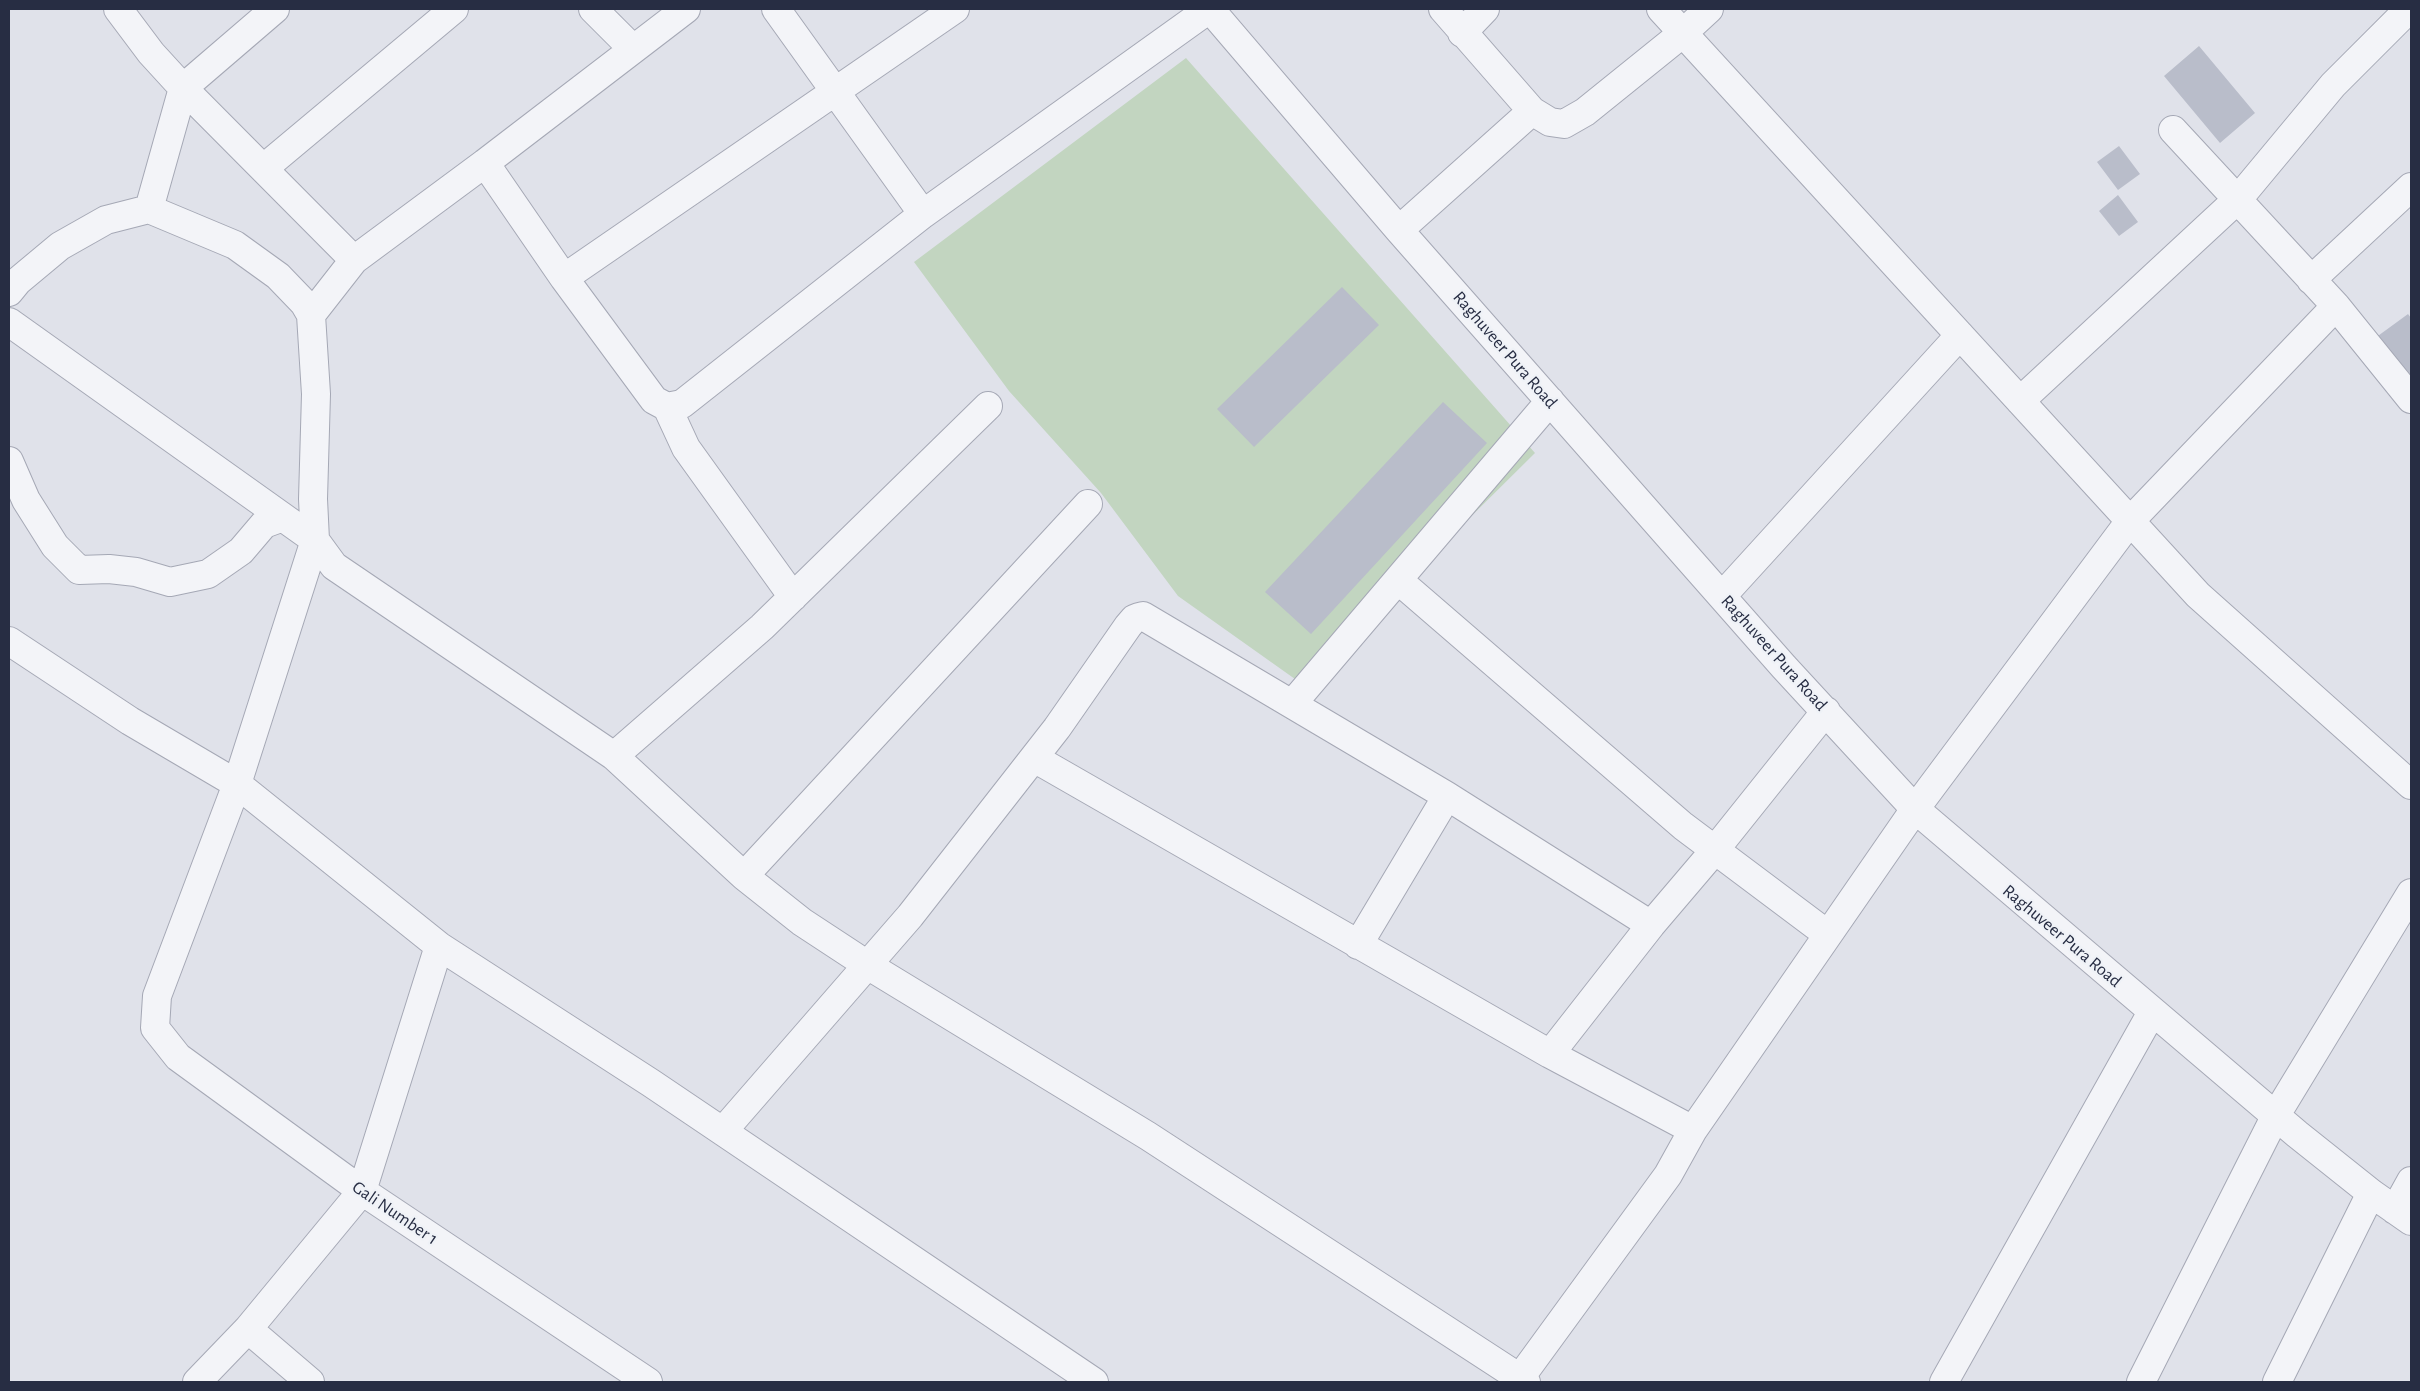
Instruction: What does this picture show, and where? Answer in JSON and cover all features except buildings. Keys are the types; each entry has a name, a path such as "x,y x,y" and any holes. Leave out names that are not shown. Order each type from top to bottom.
{"street":[{"path":"118,9 151,53 183,88 354,260"},
{"path":"149,209 183,88 276,9"},
{"path":"264,168 454,9"},
{"path":"593,9 633,49"},
{"path":"311,315 354,260 485,163 686,9"},
{"path":"776,9 923,214"},
{"path":"564,278 955,9"},
{"path":"667,407 682,404 923,214 1209,9"},
{"name":"Raghuveer Pura Road","path":"1209,9 1398,230 1722,596 1915,809 2276,1116 2371,1194 2403,1215"},
{"path":"1443,9 1532,112 1550,122 1564,124 1585,112 1684,33 1710,9"},
{"path":"1462,33 1485,9"},
{"path":"1661,9 2198,596 2411,785"},
{"path":"2020,401 2239,198 2333,85 2409,9"},
{"path":"1398,230 1532,112"},
{"path":"2173,130 2239,198 2336,306 2411,399"},
{"path":"485,163 564,278 654,400 667,407 686,448 793,597"},
{"path":"2311,280 2411,187"},
{"path":"9,292 18,281 60,246 106,220 149,209 235,245 278,276 304,304 311,315 316,394 312,499 315,540 237,784"},
{"path":"9,322 315,540 334,566 614,756 744,876 802,922 869,966 1148,1136 1521,1381 1668,1175 1693,1130 1915,809 2130,521 2336,306"},
{"path":"1722,596 1960,335"},
{"path":"1292,703 1550,401"},
{"path":"614,756 762,627 988,406"},
{"path":"9,461 26,500 55,546 79,570 109,569 127,571 170,582 208,574 241,551 264,524 283,517"},
{"path":"744,876 1088,504"},
{"path":"1398,580 1683,826 1827,934"},
{"path":"723,1131 869,966 1034,758 1128,626 1143,616 1447,796 1651,925"},
{"path":"9,641 130,721 237,784 439,946 723,1131 1094,1382"},
{"path":"1550,1054 1651,925 1826,711"},
{"path":"1034,758 1550,1054 1693,1130"},
{"name":"Gali Number 1","path":"237,784 157,996 155,1028 178,1056 362,1191 648,1382"},
{"path":"1358,945 1447,796"},
{"path":"2141,1382 2276,1116 2411,893"},
{"path":"197,1382 248,1329 362,1191 439,946"},
{"path":"1944,1382 2152,1012"},
{"path":"2403,1215 2411,1181"},
{"path":"2277,1382 2371,1194"},
{"path":"248,1329 310,1382"}],"green space":[{"path":"1186,58 1535,453 1302,684 1178,596 1101,493 1009,391 914,262"}]}
